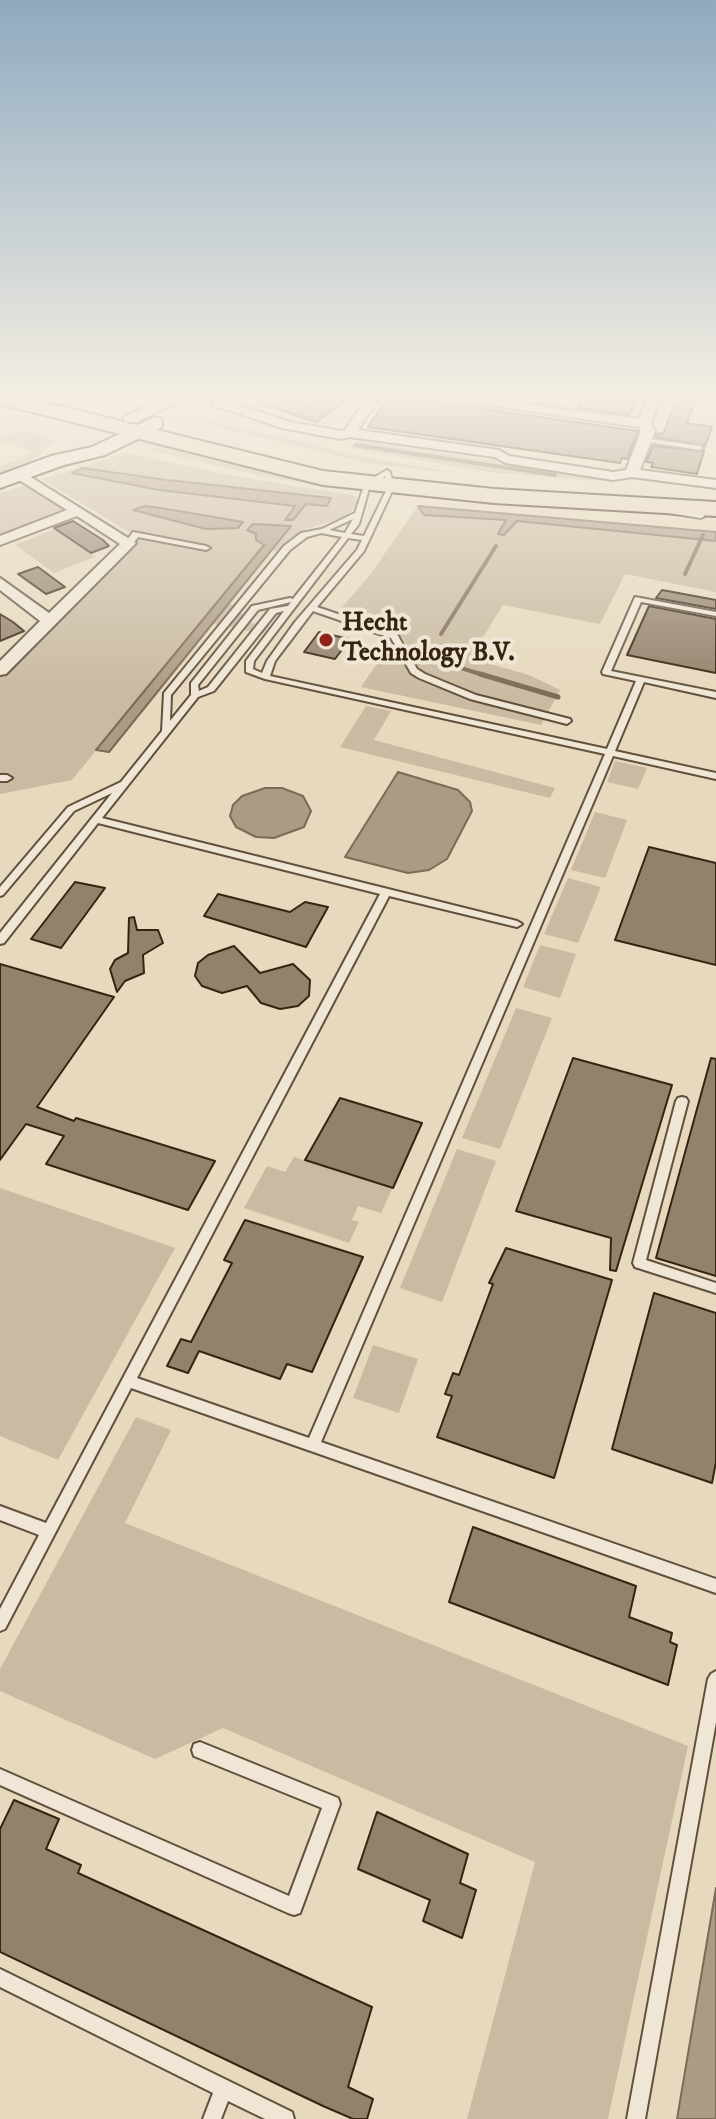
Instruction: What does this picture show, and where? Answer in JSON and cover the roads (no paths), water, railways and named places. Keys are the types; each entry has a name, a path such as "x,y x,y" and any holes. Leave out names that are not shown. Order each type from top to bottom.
{"main road":[{"path":"560,497 711,509"},
{"path":"599,497 711,509"}],"street":[{"path":"0,670 129,543 56,497"},
{"path":"0,541 78,511"},
{"path":"0,583 50,621"}],"lane":[{"path":"370,497 349,534 250,661 249,670 265,677 716,776"},
{"path":"265,677 271,661 347,570 364,538 377,497"},
{"path":"165,731 167,695 287,548 304,535 321,531 358,514"},
{"path":"321,531 364,538"},
{"path":"129,543 136,534 206,548"},
{"path":"251,594 255,608"},
{"path":"195,695 194,685 255,608 301,596"},
{"path":"716,614 638,599 606,672 716,695"},
{"path":"0,940 165,731 195,695 211,689 273,611 315,605 394,636 414,671 422,676 473,697 567,721"},
{"path":"313,1445 641,680"},
{"path":"0,893 71,809 127,783"},
{"path":"96,820 385,894 517,924"},
{"path":"0,1624 385,894"},
{"path":"682,1101 639,1263 716,1288"},
{"path":"128,1381 716,1586"},
{"path":"0,1513 49,1531"},
{"path":"636,2119 716,1679"},
{"path":"0,1777 294,1907 332,1804 200,1750"},
{"path":"0,1978 285,2119"},
{"path":"212,2119 224,2088"}],"waterway":[{"path":"685,574 703,535"},
{"path":"441,634 496,546"},
{"path":"432,647 428,658 487,676"},
{"path":"480,674 558,697"}],"place":[{"name":"Hecht Technology B.V.","path":"326,640"}]}
